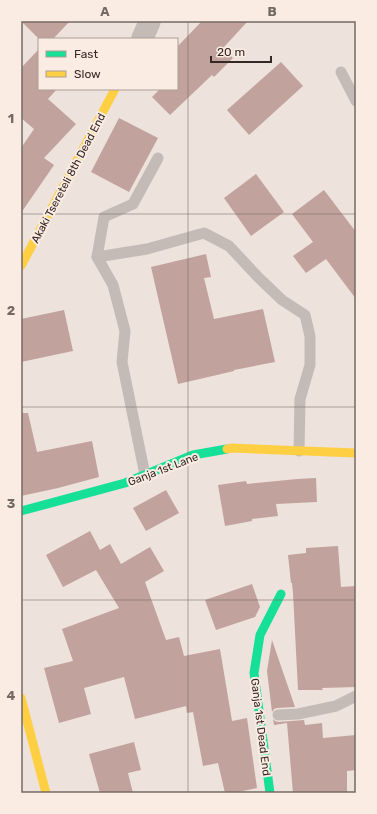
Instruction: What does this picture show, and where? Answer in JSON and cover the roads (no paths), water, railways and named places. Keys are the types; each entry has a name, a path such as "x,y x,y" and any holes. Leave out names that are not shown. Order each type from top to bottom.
{"street":[{"path":"142,38 150,21"},
{"name":"Akaki Tsereteli 8th Dead End","path":"21,266 114,90"},
{"name":"Ganja 1st Lane","path":"21,511 125,483 193,455 231,448 356,454"},
{"name":"Ganja 1st Dead End","path":"270,793 254,673 260,635 281,594"},
{"path":"21,698 46,793"}],"lane":[{"path":"341,72 356,101"},
{"path":"145,475 122,362 125,331 113,285 97,257 104,217 133,204 158,158"},
{"path":"97,257 147,249 204,233 229,246 282,300 305,315 310,336 310,365 300,399 299,451"},
{"path":"278,715 298,714 336,706 356,696"}]}
